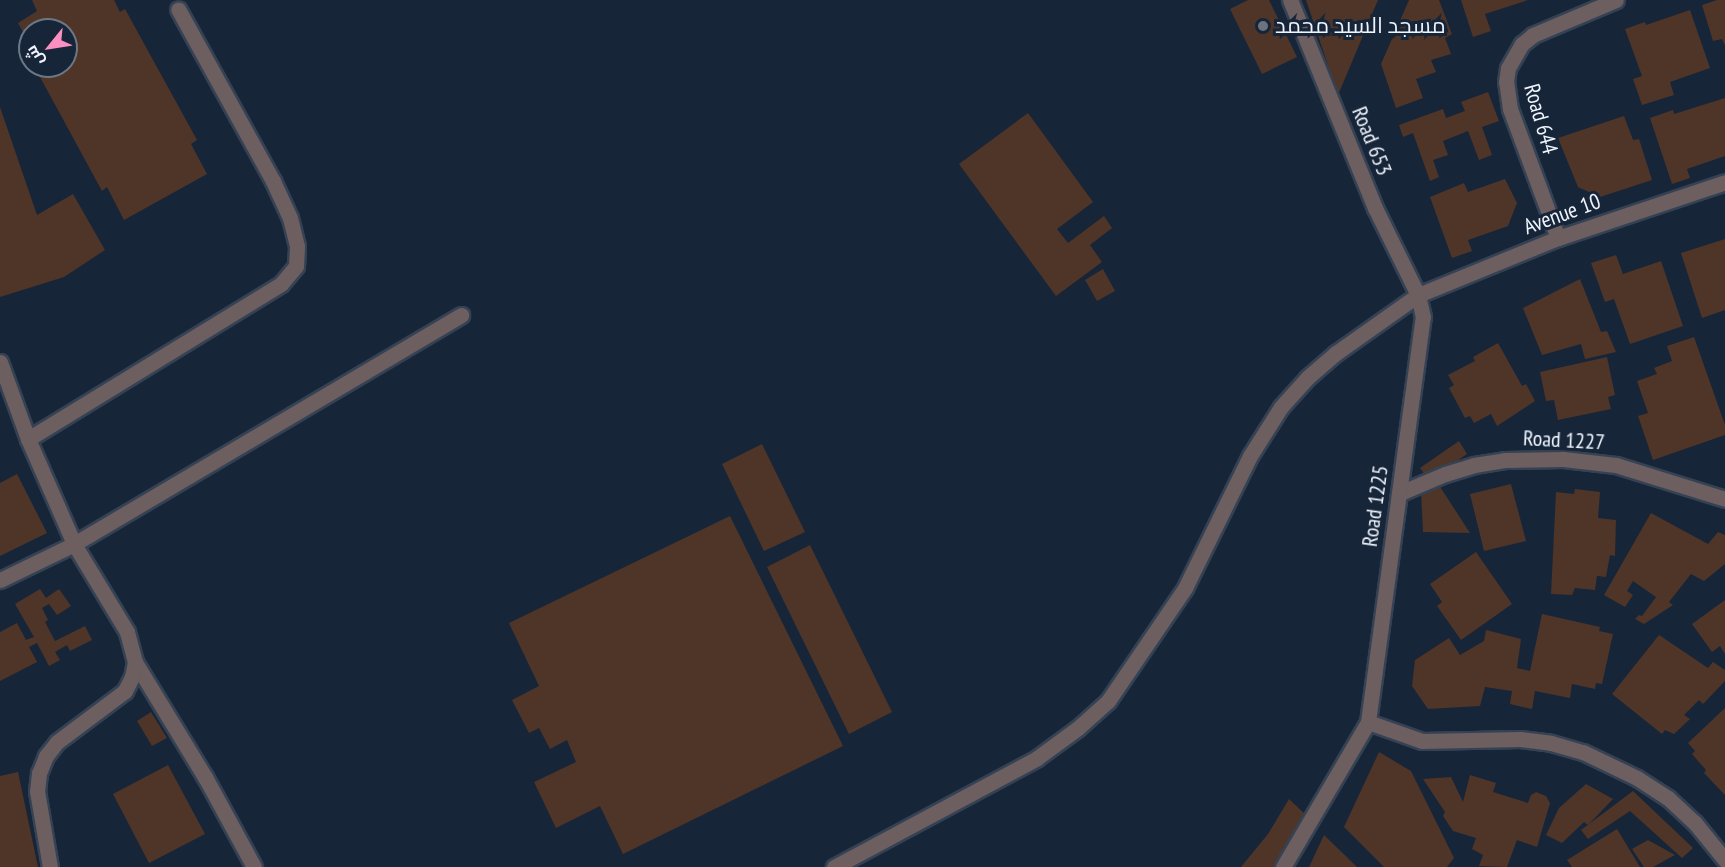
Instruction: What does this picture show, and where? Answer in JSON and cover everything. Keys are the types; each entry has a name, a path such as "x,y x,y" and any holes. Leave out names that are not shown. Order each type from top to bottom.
{"street":[{"name":"Road 653","path":"1290,0 1375,208 1418,295"},
{"name":"Road 644","path":"1558,238 1510,109 1507,95 1508,68 1522,44 1533,35 1616,0"},
{"path":"28,439 281,284 296,266 297,246 290,218 273,182 178,9"},
{"name":"Avenue 10","path":"834,867 1037,758 1078,728 1108,701 1185,588 1250,456 1281,407 1307,378 1336,353 1418,295 1558,238 1725,182"},
{"name":"Road 1225","path":"1283,867 1368,722 1420,345 1423,317 1418,295"},
{"path":"0,580 74,544 462,315"},
{"path":"0,362 28,439 74,544 127,633 135,662 205,777 254,867"},
{"name":"Road 1227","path":"1400,493 1445,474 1474,465 1505,460 1563,459 1616,465 1725,499"},
{"path":"50,867 37,791 46,756 57,742 125,691 132,677 135,662"},
{"path":"1368,722 1422,741 1520,739 1551,743 1582,752 1636,778 1668,798 1695,823 1725,860"}],"building":[{"path":"32,0 114,0 120,12 125,9 197,140 191,144 207,174 124,220 107,187 102,191 41,78 78,78 78,18 26,18 37,11"},
{"path":"1248,0 1269,0 1297,57 1262,74 1230,9"},
{"path":"1306,0 1378,0 1338,95"},
{"path":"1409,0 1439,0 1452,34 1445,38 1451,54 1431,60 1436,72 1416,79 1423,98 1396,108 1381,64"},
{"path":"1461,0 1528,0 1485,14 1491,31 1473,37"},
{"path":"1725,0 1725,45 1722,39 1713,41 1702,5"},
{"path":"1690,10 1710,68 1670,82 1674,95 1642,105 1633,79 1642,76 1625,29 1645,22 1646,25"},
{"path":"1488,92 1499,121 1482,127 1492,155 1479,160 1468,131 1443,141 1448,155 1433,160 1439,177 1430,181 1413,133 1403,137 1399,125 1443,109 1446,118 1465,111 1461,102"},
{"path":"1725,98 1725,156 1687,169 1690,178 1672,184 1650,118 1673,110 1674,114"},
{"path":"0,107 37,215 73,194 105,250 64,277 0,297"},
{"path":"1028,113 1093,202 1057,229 1068,243 1104,216 1112,228 1090,245 1102,262 1056,296 959,164"},
{"path":"1624,116 1633,140 1639,139 1652,180 1600,197 1578,187 1558,138"},
{"path":"1505,179 1517,203 1508,226 1468,240 1472,251 1452,258 1430,197 1464,183 1468,192"},
{"path":"1725,239 1725,310 1702,318 1681,253"},
{"path":"1616,255 1623,274 1661,261 1683,326 1630,344 1614,299 1605,302 1591,263"},
{"path":"1103,269 1115,291 1097,301 1085,280"},
{"path":"1580,279 1601,332 1607,331 1616,352 1585,359 1581,344 1542,355 1523,308"},
{"path":"1694,337 1725,425 1725,435 1653,460 1638,416 1648,413 1637,381 1657,374 1654,368 1672,361 1667,346"},
{"path":"1498,343 1522,386 1526,384 1535,401 1497,426 1491,414 1474,423 1470,416 1465,418 1449,388 1454,385 1448,375 1475,361 1473,357"},
{"path":"1607,357 1615,395 1608,397 1611,409 1558,420 1554,400 1546,401 1540,372"},
{"path":"1459,441 1467,454 1429,480 1420,468"},
{"path":"762,444 805,532 764,551 722,464"},
{"path":"17,474 47,533 0,556 0,483"},
{"path":"1437,482 1470,533 1423,532 1421,491"},
{"path":"1511,484 1526,541 1484,551 1470,494"},
{"path":"1575,489 1600,492 1598,518 1616,520 1615,556 1610,555 1606,577 1597,576 1595,590 1575,588 1572,595 1551,594 1556,492 1574,494"},
{"path":"1651,513 1708,544 1718,532 1725,535 1725,564 1704,581 1691,574 1669,602 1673,605 1644,624 1635,619 1639,615 1642,616 1656,597 1633,581 1627,591 1633,595 1625,607 1604,595"},
{"path":"730,516 843,746 623,854 600,806 556,828 534,782 576,762 567,740 550,749 539,728 529,733 512,700 539,686 509,623"},
{"path":"810,545 892,712 849,734 767,567"},
{"path":"1476,552 1512,604 1461,640 1437,606 1442,602 1430,584"},
{"path":"40,589 46,598 59,589 71,606 57,615 49,604 42,608 48,620 45,622 55,641 85,626 92,640 70,651 67,645 55,652 60,660 49,666 37,643 29,647 37,662 0,681 0,632 17,623 26,640 34,637 15,604"},
{"path":"1725,600 1725,654 1720,646 1712,652 1692,624"},
{"path":"1542,614 1600,627 1599,631 1613,634 1602,684 1596,683 1595,689 1572,684 1570,698 1535,691 1532,709 1510,704 1512,691 1485,687 1480,706 1428,709 1412,686 1415,660 1449,638 1460,655 1484,641 1486,630 1521,639 1517,668 1530,671"},
{"path":"1659,635 1708,668 1713,662 1725,670 1725,681 1703,704 1699,700 1684,715 1690,719 1674,734 1665,730 1662,734 1612,694"},
{"path":"1725,708 1725,795 1704,773 1706,770 1692,754 1695,751 1688,743"},
{"path":"151,712 167,738 152,746 137,721"},
{"path":"1379,752 1411,771 1454,858 1447,867 1384,867 1344,827"},
{"path":"168,765 205,834 149,863 113,794"},
{"path":"18,772 38,867 0,867 0,776"},
{"path":"1470,775 1496,783 1493,792 1528,803 1531,795 1536,792 1546,796 1550,803 1537,847 1517,840 1507,867 1479,866 1483,855 1472,849 1476,838 1453,831 1443,816 1445,812 1423,779 1451,777 1463,802"},
{"path":"1586,784 1613,799 1588,825 1584,822 1562,843 1546,835 1559,808"},
{"path":"1633,791 1693,848 1682,858 1630,811 1588,839 1581,830"},
{"path":"1289,799 1307,816 1285,848 1288,850 1274,867 1241,867 1268,834"},
{"path":"1617,829 1640,867 1572,867 1567,860"},
{"path":"1324,835 1357,867 1309,867"},
{"path":"1648,840 1675,855 1653,867 1644,867 1632,849"}],"place":[{"name":"مسجد السيد محمد","path":"1263,26"}]}
